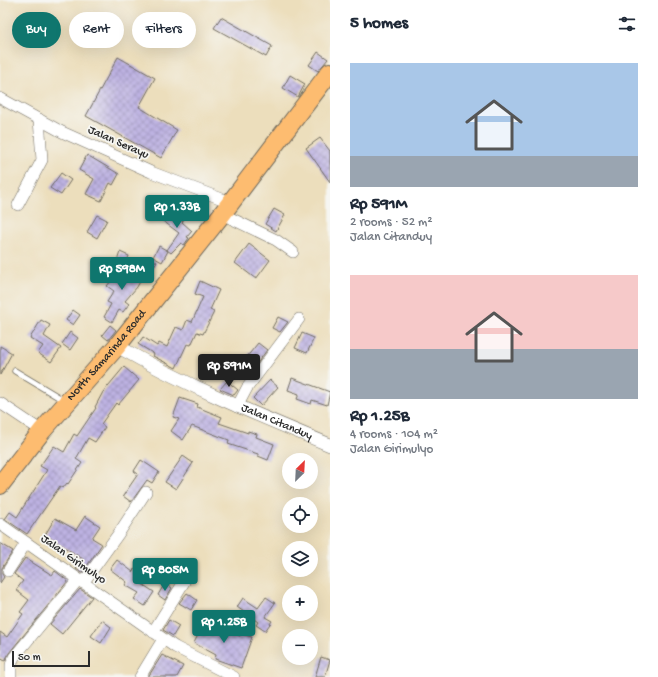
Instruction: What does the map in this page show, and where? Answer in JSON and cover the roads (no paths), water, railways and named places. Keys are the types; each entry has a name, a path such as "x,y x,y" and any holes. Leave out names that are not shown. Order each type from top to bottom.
{"highway":[{"name":"North Samarinda Road","path":"0,485 42,431 117,346 226,208 330,72"}],"street":[{"name":"Jalan Serayu","path":"0,98 62,132 226,208 293,252"},
{"path":"18,205 42,160 39,119"},
{"path":"236,407 247,388 299,319"},
{"name":"Jalan Citanduy","path":"117,346 145,362 236,407 330,446"},
{"path":"0,403 42,431"},
{"path":"11,677 11,665 14,658 81,582 119,533 146,492"},
{"name":"Jalan Girimulyo","path":"0,524 175,647 233,677"},
{"path":"8,571 26,543"},
{"path":"153,632 184,582"},
{"path":"140,677 163,639"}],"lane":[{"path":"15,371 67,402"}]}
